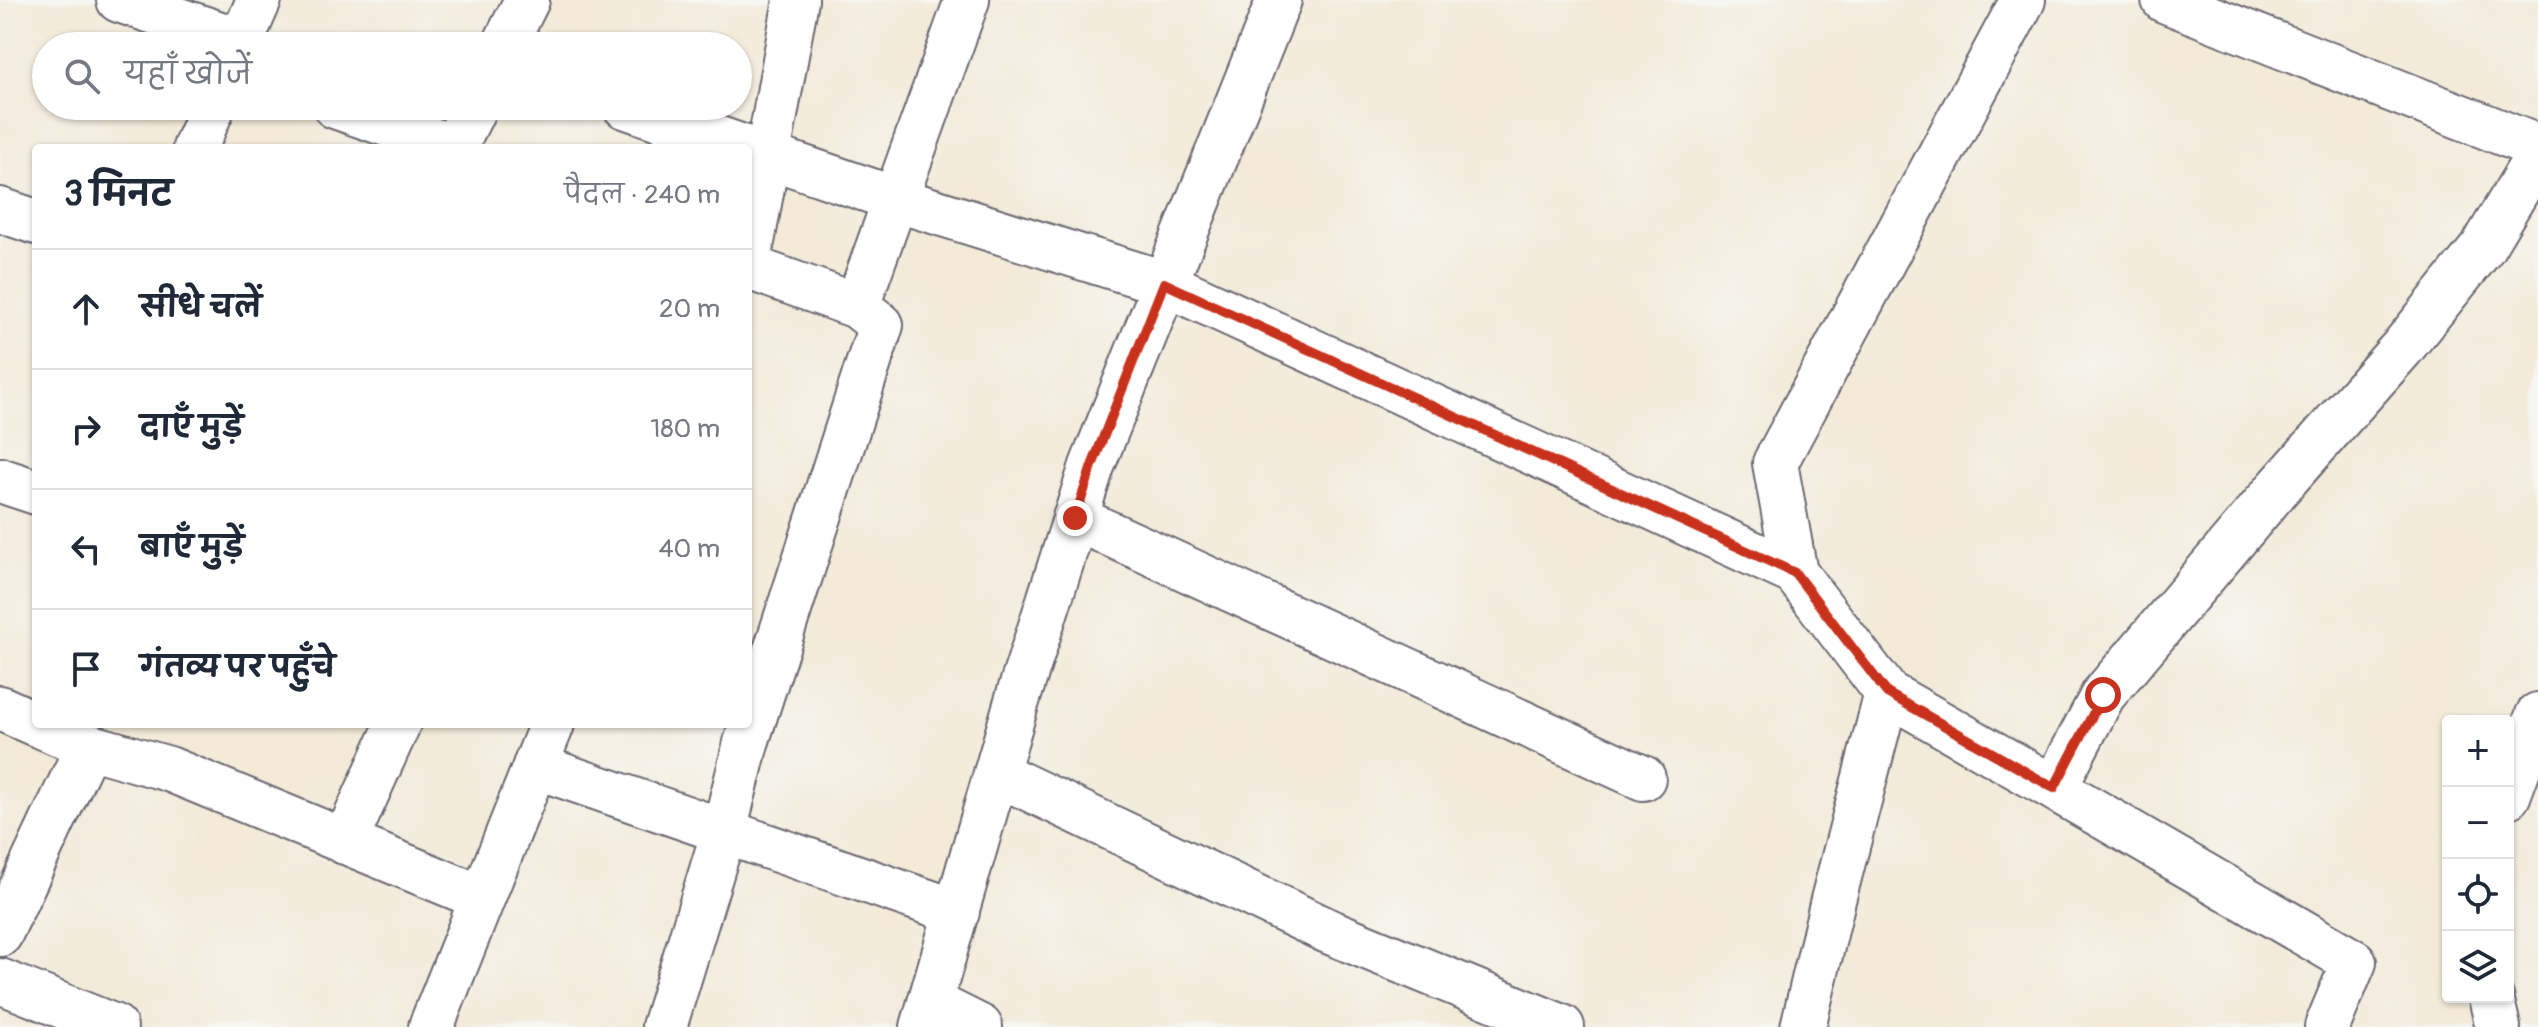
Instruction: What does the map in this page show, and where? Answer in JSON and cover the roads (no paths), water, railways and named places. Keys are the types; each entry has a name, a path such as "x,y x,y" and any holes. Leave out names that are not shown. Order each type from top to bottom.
{"street":[{"path":"119,0 207,32"},
{"path":"245,32 259,0"},
{"path":"511,32 527,0"},
{"path":"752,189 754,151 796,0"},
{"path":"857,306 967,0"},
{"path":"980,1027 928,1015 996,773 1092,466 1279,0"},
{"path":"2023,0 1775,463 1795,573 1887,693 2354,962 2327,1027"},
{"path":"2164,0 2538,147"},
{"path":"197,144 207,120"},
{"path":"375,120 444,144"},
{"path":"457,144 468,120"},
{"path":"665,120 734,144"},
{"path":"754,151 895,199 1164,283 1795,573"},
{"path":"2054,788 2103,695 2279,487 2402,348 2483,247 2538,155"},
{"path":"0,210 32,221"},
{"path":"752,267 857,306 881,325 752,724"},
{"path":"0,480 32,491"},
{"path":"1075,518 1643,778"},
{"path":"1803,1027 1887,693"},
{"path":"0,708 32,722"},
{"path":"2511,787 2538,715"},
{"path":"45,728 88,746 169,769 482,898"},
{"path":"345,842 396,728"},
{"path":"431,1027 550,728"},
{"path":"664,1027 724,831 751,728"},
{"path":"0,934 88,746"},
{"path":"535,766 957,912"},
{"path":"996,773 1328,931 1562,1027"},
{"path":"0,981 115,1027"},
{"path":"2492,1003 2498,1027"}]}
